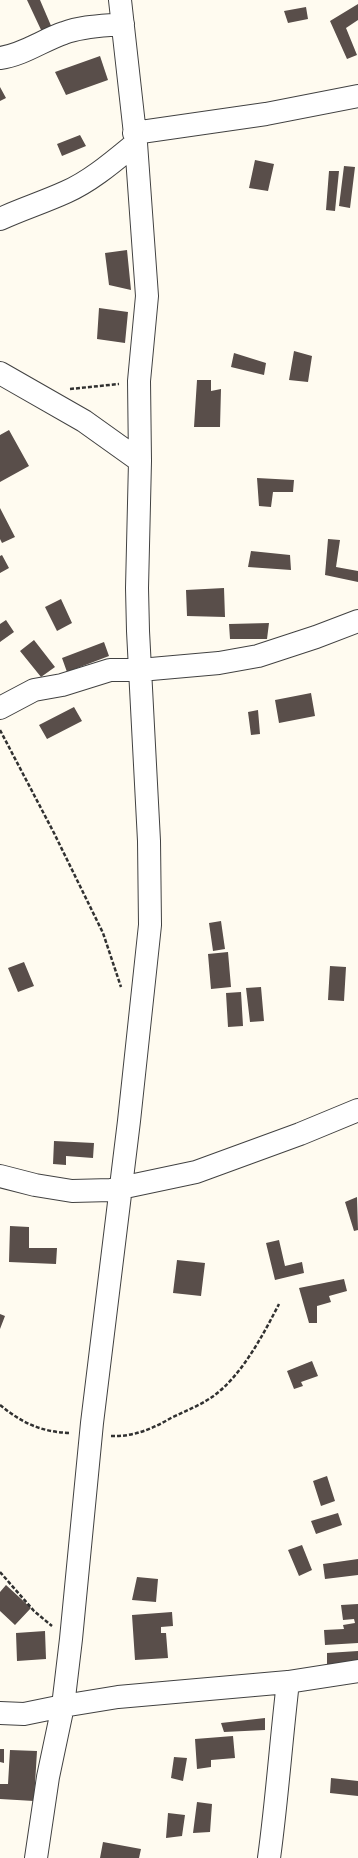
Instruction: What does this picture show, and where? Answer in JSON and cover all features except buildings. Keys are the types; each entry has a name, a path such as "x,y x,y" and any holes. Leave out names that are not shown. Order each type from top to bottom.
{"street":[{"path":"36,1858 48,1777 62,1706 71,1639 91,1434 129,1121 150,925 149,841 140,670 138,588 140,461 139,382 147,296 135,138 120,0"},
{"path":"0,58 18,54 63,33 78,28 123,24"},
{"path":"0,219 66,192 106,167 135,138 358,96"},
{"path":"0,374 78,418 140,461"},
{"path":"0,708 28,693 42,688 62,685 110,670 140,670 219,663 258,656 316,637 358,621"},
{"path":"0,1176 72,1191 100,1191 121,1188 196,1172 294,1137 358,1110"},
{"path":"0,1713 24,1714 62,1706 125,1696 288,1682 358,1671"},
{"path":"269,1858 288,1682"}],"path":[{"path":"67,389 139,382"},
{"path":"0,730 54,832 103,933 123,992"},
{"path":"0,1405 25,1422 41,1430 120,1436 142,1432 212,1397 236,1372 253,1350 279,1304"},
{"path":"0,1572 34,1611 71,1639"}]}
